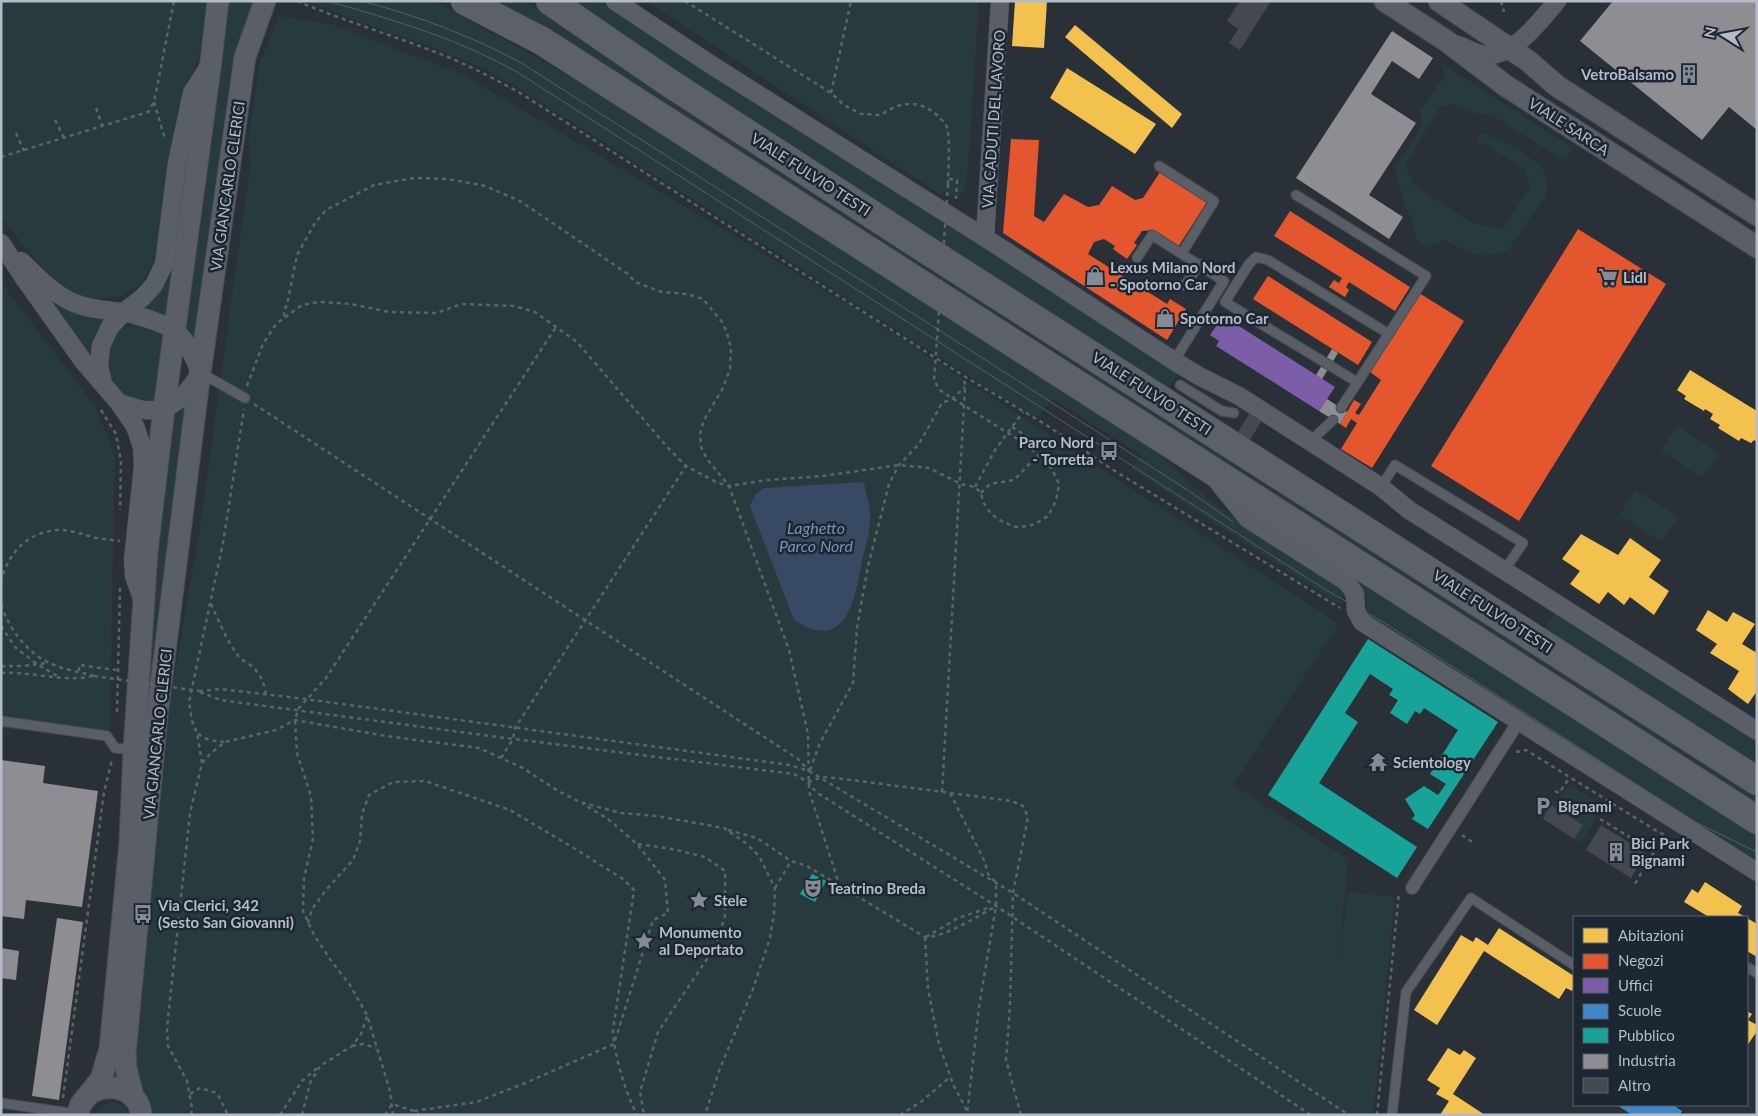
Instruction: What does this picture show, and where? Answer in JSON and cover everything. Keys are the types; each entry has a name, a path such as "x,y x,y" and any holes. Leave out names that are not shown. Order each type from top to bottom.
{"main road":[{"path":"465,1 542,41 1757,820"},
{"name":"VIALE FULVIO TESTI","path":"550,1 668,82 919,245 1757,780"}],"street":[{"name":"VIA GIANCARLO CLERICI","path":"72,1113 100,1079 110,1049 130,842 124,749 144,604 147,552 164,408 218,1"},
{"name":"VIA GIANCARLO CLERICI","path":"137,1105 126,1068 125,1054 157,716 201,373 245,57 265,1"},
{"path":"615,1 710,64 985,237 1174,361 1239,396 1381,487 1409,510 1757,731"},
{"name":"VIA CADUTI DEL LAVORO","path":"985,237 1000,1"},
{"name":"VIALE SARCA","path":"1385,1 1446,40 1493,77 1757,246"},
{"name":"VIALE SARCA","path":"1439,1 1527,60 1557,86 1757,214"},
{"path":"1446,40 1486,55 1497,54 1509,48 1529,33 1544,10 1557,1"},
{"name":"VIA GIANCARLO CLERICI","path":"144,604 134,576 133,560 143,466 142,447 135,426 119,402 103,384 99,365 101,346 110,327 124,312 142,298 154,284 164,264 177,163 192,93 211,61"},
{"path":"1,242 53,291 74,303 98,309 124,312 175,330 189,348 201,373"},
{"path":"1,242 83,361 103,384"},
{"name":"VIA GIANCARLO CLERICI","path":"164,408 182,399 201,373"},
{"path":"119,402 146,410 164,408"},
{"path":"1207,468 1248,519 1347,582 1356,594 1356,611 1362,622 1520,721 1692,833 1757,872"},
{"path":"1412,888 1520,721"},
{"path":"90,1093 106,1088 121,1089 137,1105"}],"lane":[{"path":"1159,166 1214,201 1182,253"},
{"path":"1296,195 1426,276 1340,408"},
{"path":"1137,258 1152,235 1224,281 1174,361"},
{"path":"1357,382 1225,302 1249,264 1256,257 1268,260 1389,334"},
{"path":"1163,287 1185,285 1200,264"},
{"path":"201,373 246,398"},
{"path":"1205,401 1215,384"},
{"path":"1180,385 1222,412 1234,413"},
{"path":"1312,444 1317,435 1333,420"},
{"path":"1381,487 1395,465 1523,543 1504,571"},
{"path":"1,721 107,736 124,749"},
{"path":"1392,1115 1406,992 1471,898 1573,964"},
{"path":"1,1103 72,1113"}],"path":[{"path":"1,157 148,112 154,102 174,1"},
{"path":"297,1 448,57 516,91 1128,479 1362,622"},
{"path":"191,1115 192,1108 187,1081 168,1046 167,1028 190,813 202,762 189,702 224,543 246,398 253,367 263,344 276,324 285,316 302,305 318,302 351,304 389,312 413,313 436,313 462,304 514,306 535,312 577,342 669,449 686,466 716,482 729,486 767,480 823,476 899,465 928,468 960,484 975,486 981,493 991,514 1009,525 1028,526 1042,520 1048,516 1056,502 1059,484 1052,469 1038,454 941,391 934,381 948,184 946,125 931,110 919,104 893,107 881,116 861,114 844,105 830,93 684,1"},
{"path":"830,93 850,1"},
{"path":"1501,1 1504,12"},
{"path":"96,108 103,126"},
{"path":"55,120 64,138"},
{"path":"16,133 24,151"},
{"path":"285,316 283,312 287,305 297,255 315,223 326,210 374,185 414,178 448,179 485,186 520,201 628,274 635,282 662,292 687,294 703,299 722,322 728,333 731,348 730,369 723,388 704,420 700,434 701,446 707,459 729,486 789,650 808,734 809,791 840,887"},
{"path":"948,179 957,180 955,218"},
{"path":"393,1115 392,1104 367,1015 350,984 314,935 303,911 304,878 313,839 311,796 298,753 295,720 298,709 305,699 326,678 556,327"},
{"path":"942,792 960,484 964,376"},
{"path":"809,771 820,743 853,683 856,628 868,566 890,484 899,465 919,444 942,403 952,399 965,387"},
{"path":"246,398 798,759 809,771"},
{"path":"98,405 116,434 120,462 120,512"},
{"path":"975,486 995,450 1024,412"},
{"path":"1012,427 1033,440 1028,447"},
{"path":"981,493 990,484 1014,480 1038,454"},
{"path":"501,758 513,739 515,728 686,466"},
{"path":"1,582 4,568 12,554 26,541 42,533 61,530 78,532 95,538 120,541 120,549"},
{"path":"117,714 120,583"},
{"path":"211,603 223,629 240,657 260,675 266,694"},
{"path":"1,605 6,620 23,643 50,663 94,676 199,691 220,690 305,699 790,764 809,771 996,883 1348,1115"},
{"path":"1,626 16,648 37,664 59,677"},
{"path":"1,666 50,663"},
{"path":"79,671 79,665 117,670"},
{"path":"1,673 29,673 78,680 94,676"},
{"path":"199,691 220,700 794,774 808,782 816,792 1012,916 1312,1115"},
{"path":"197,733 209,740 225,742 276,730 295,720 386,736 479,748 522,768 608,819 637,844 665,880 668,913 653,920 614,1044 523,1084 476,1102 414,1111"},
{"path":"202,762 225,742"},
{"path":"72,1113 104,792 124,749"},
{"path":"1496,757 1526,750 1660,834 1688,838 1692,833"},
{"path":"1555,791 1559,793 1573,772"},
{"path":"808,782 822,778 850,779 1012,802 1023,806 1028,817 1013,894 1010,1006 1006,1060 1021,1115"},
{"path":"308,923 312,909 353,860 360,841 362,814 369,795 393,782 425,781 510,810 609,870 634,890 613,1030 614,1044 631,1103 637,1115"},
{"path":"950,793 984,860 988,874 996,883 996,906 979,1006 967,1114"},
{"path":"580,802 621,813 657,816 724,828 757,838 791,861 806,866 925,938 933,938 978,917 996,906"},
{"path":"1600,820 1654,852 1633,887"},
{"path":"724,828 747,844 759,856 775,888"},
{"path":"637,844 672,849 706,857 726,871 725,916 715,947 658,1032 640,1092 644,1115"},
{"path":"705,1115 719,1071 753,989 770,938 774,914 775,888 791,861"},
{"path":"1377,1115 1399,892 1412,888"},
{"path":"925,938 958,918 996,906"},
{"path":"925,938 928,989 939,1044 950,1076 967,1114"},
{"path":"280,1115 302,1081 320,1066 352,1046 361,1034 367,1015"},
{"path":"352,1046 363,1044 376,1048"},
{"path":"302,1115 310,1083 320,1066"},
{"path":"900,1115 922,1100 950,1076"},
{"path":"190,1094 200,1088 217,1093 228,1115"},
{"path":"392,1104 414,1111 419,1115"},
{"path":"384,1115 392,1104"}],"green space":[{"path":"1,1 208,1 198,61 186,84 175,128 158,243 150,269 140,284 121,296 101,299 80,297 61,286 34,258 1,217"},
{"path":"228,1 254,1 237,54 230,88 193,345 183,333"},
{"path":"307,1 434,1 557,69 1152,448 1213,503 1341,584 1345,588 1339,604 1131,469 1141,455 1053,399 1039,416 1031,416 533,97 483,68"},
{"path":"489,1 526,1 602,53 1757,794 1757,806"},
{"path":"569,1 604,1 1180,372 1168,389"},
{"path":"646,1 979,1 967,184 964,191 953,198 940,194"},
{"path":"279,16 334,25 464,75 855,308 1339,624 1233,785 1348,859 1339,964 1348,892 1395,897 1373,1115 151,1115 151,1106 136,1082 132,1055 160,756 199,534 251,161 248,141 259,65"},
{"path":"1441,63 1573,148 1565,161 1490,114 1477,114 1454,104 1440,107 1405,165 1415,186 1474,224 1503,229 1530,186 1526,169 1477,140 1479,134 1483,133 1519,150 1543,170 1546,177 1545,197 1509,249 1501,253 1492,255 1476,254 1445,240 1428,247 1416,239 1412,218 1405,206 1395,167 1423,125 1420,111 1445,75"},
{"path":"181,181 186,182 165,319 136,310 151,298"},
{"path":"34,279 111,318 92,363"},
{"path":"1,282 94,405 115,453 110,726 107,741 1,728"},
{"path":"133,325 144,326 165,335 155,405 129,397 119,389 111,378 107,365 110,339 119,330"},
{"path":"186,400 169,523 123,1076 112,1080 156,563 172,409"},
{"path":"1677,426 1719,453 1703,478 1661,451"},
{"path":"1636,490 1678,517 1662,542 1620,515"},
{"path":"1261,515 1757,834 1757,859 1707,835 1368,617 1366,597 1359,583 1258,519"},
{"path":"1555,612 1757,741 1757,767 1543,631"},
{"path":"1569,784 1604,806 1581,843 1574,839 1583,825 1551,805 1543,819 1539,816 1550,798 1558,802"},
{"path":"113,1101 124,1106 130,1115 95,1115 102,1105"}],"water":[{"name":"Laghetto Parco Nord","path":"864,482 870,511 870,525 851,606 845,618 837,627 826,631 812,629 794,620 750,506 755,495 764,488"}],"building: Abitazioni":[{"path":"1015,1 1047,1 1044,48 1012,46"},
{"path":"1075,25 1182,114 1172,128 1065,37"},
{"path":"1067,68 1156,124 1135,154 1050,98"},
{"path":"1690,370 1757,411 1757,442 1754,440 1751,443 1741,438 1739,441 1718,428 1720,425 1710,419 1713,414 1684,399 1686,396 1677,390"},
{"path":"1581,534 1618,555 1630,538 1661,560 1649,577 1669,591 1654,615 1630,597 1624,605 1608,592 1599,604 1570,584 1580,571 1562,559"},
{"path":"1708,610 1727,622 1733,612 1755,624 1742,644 1757,653 1757,691 1748,704 1728,689 1739,671 1710,653 1717,644 1696,630"},
{"path":"1705,882 1742,906 1738,913 1744,916 1707,916 1684,902 1692,889 1698,893"},
{"path":"1748,919 1757,924 1757,957 1748,952"},
{"path":"1499,928 1573,975 1572,991 1566,988 1559,999 1484,951 1437,1025 1414,1010 1461,935 1473,942 1476,937 1488,945"},
{"path":"1748,1012 1752,1014 1748,1020"},
{"path":"1748,1020 1757,1025 1757,1031 1748,1044"},
{"path":"1448,1048 1460,1055 1464,1050 1476,1058 1453,1094 1485,1115 1440,1115 1449,1101 1436,1094 1440,1088 1427,1080"}],"building: Negozi":[{"path":"1011,139 1039,140 1034,216 1044,222 1064,194 1088,207 1099,205 1112,186 1135,200 1143,198 1160,172 1207,202 1178,247 1152,230 1142,231 1134,243 1137,245 1127,259 1113,249 1115,246 1104,239 1094,242 1088,254 1167,304 1170,299 1186,309 1167,340 1003,233"},
{"path":"1290,211 1410,287 1395,311 1349,282 1346,287 1349,290 1345,297 1329,287 1334,280 1339,283 1342,278 1274,236"},
{"path":"1578,229 1666,284 1519,521 1431,466"},
{"path":"1268,276 1372,342 1358,365 1253,299"},
{"path":"1419,293 1464,321 1372,468 1341,449 1357,423 1351,419 1346,428 1340,424 1354,400 1361,404 1355,413 1359,415 1381,380 1370,372"}],"building: Uffici":[{"path":"1231,321 1335,387 1319,411 1216,346 1219,341 1210,335 1219,322 1227,327"}],"building: Scuole":[{"path":"1618,1106 1674,1106 1682,1111 1680,1115 1632,1115"}],"building: Pubblico":[{"path":"1368,639 1498,722 1428,829 1412,819 1415,815 1405,799 1424,786 1438,795 1446,784 1430,774 1458,730 1424,708 1420,714 1415,711 1407,724 1390,713 1398,700 1389,695 1393,689 1370,674 1345,713 1358,722 1319,783 1417,847 1397,878 1268,795"},
{"name":"Teatrino Breda","path":"812,874 826,881 815,902 800,894"}],"building: Industria":[{"name":"VetroBalsamo","path":"1613,1 1757,1 1757,130 1729,107 1702,140 1580,41"},
{"path":"1392,31 1433,58 1419,79 1392,61 1371,94 1416,123 1369,195 1403,217 1389,239 1296,178"},
{"path":"1332,349 1338,353 1322,379 1316,375"},
{"path":"1327,399 1347,412 1340,424 1319,411"},
{"path":"1,760 45,766 43,783 98,791 82,907 26,900 24,919 1,916"},
{"path":"57,918 83,922 59,1100 32,1096"},
{"path":"1,948 19,951 16,980 1,978"}],"building: Altro":[{"path":"1240,1 1271,1 1240,50 1229,43 1238,29 1227,21"},
{"path":"1249,414 1261,422 1250,440 1238,432"},
{"path":"1551,805 1583,825 1574,839 1543,819"},
{"name":"Bici Park Bignami","path":"1601,825 1646,853 1631,878 1586,850"}],"tram line":[{"path":"327,1 424,31 471,49 517,72 1326,590 1383,622 1697,823 1757,852"},
{"path":"362,1 404,13 444,28 484,44 523,64 1189,491 1233,522"}],"place":[{"name":"VetroBalsamo","path":"1689,74"},
{"name":"Lexus Milano Nord - Spotorno Car","path":"1095,276"},
{"name":"Lidl","path":"1608,277"},
{"name":"Spotorno Car","path":"1165,318"},
{"name":"Parco Nord - Torretta","path":"1109,451"},
{"name":"Scientology","path":"1378,762"},
{"name":"Bignami","path":"1543,806"},
{"name":"Bici Park Bignami","path":"1616,852"},
{"name":"Teatrino Breda","path":"813,888"},
{"name":"Stele","path":"699,900"},
{"name":"Via Clerici, 342 (Sesto San Giovanni)","path":"143,914"},
{"name":"Monumento al Deportato","path":"644,941"}]}
